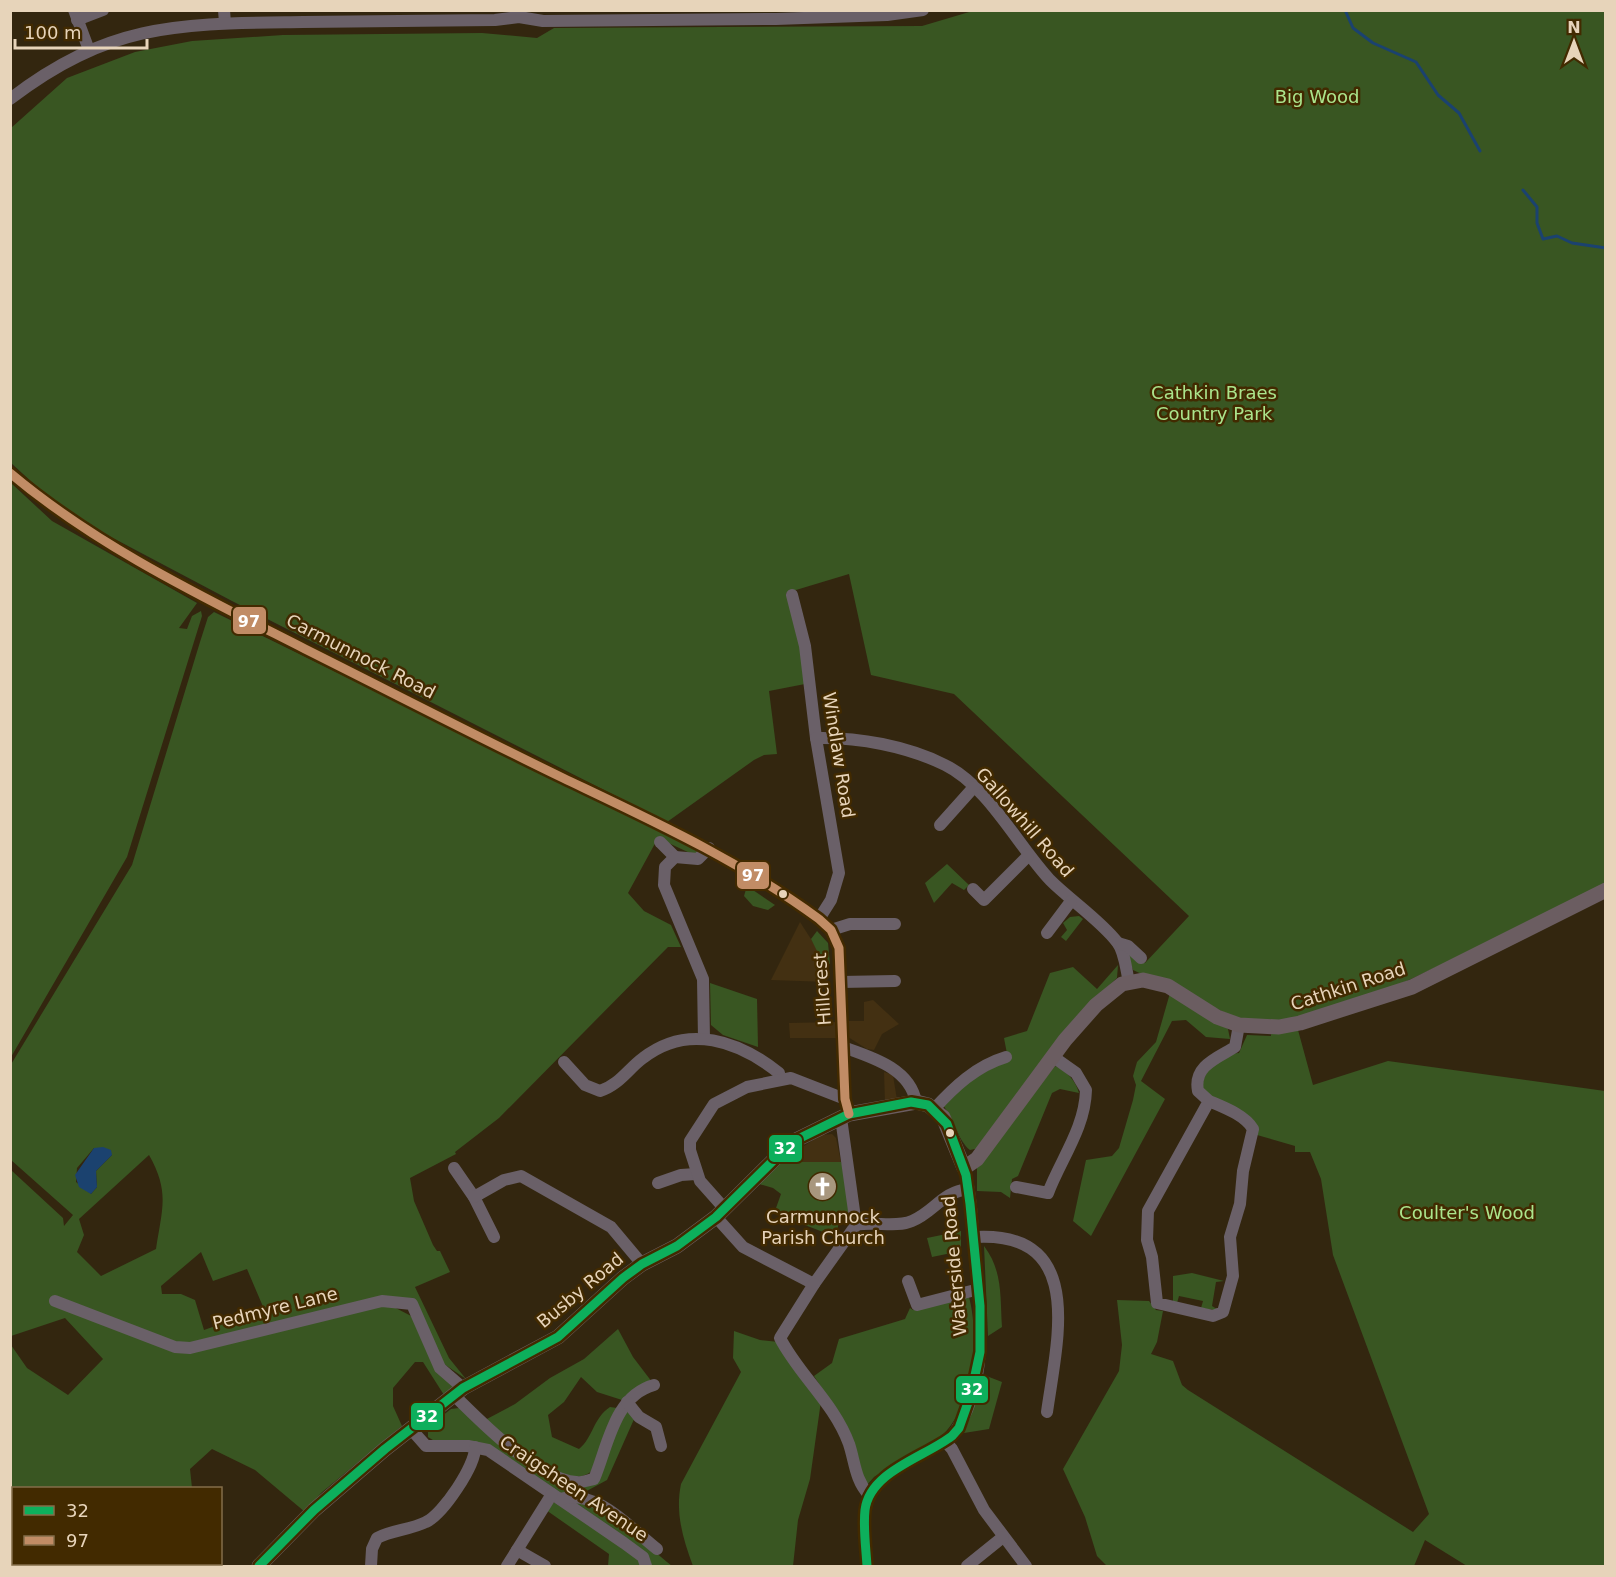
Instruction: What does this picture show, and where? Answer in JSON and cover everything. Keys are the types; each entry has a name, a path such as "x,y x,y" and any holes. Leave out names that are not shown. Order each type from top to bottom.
{"main road":[{"name":"Cathkin Road","path":"1129,982 1143,980 1168,986 1217,1017 1239,1025 1279,1027 1300,1023 1412,987 1605,890"},
{"path":"963,1168 977,1159 1052,1056 1114,988 1129,982"},
{"path":"916,1102 934,1109"},
{"name":"Busby Road","path":"259,1566 315,1510 458,1391 558,1337 642,1264 677,1246 720,1213 792,1142 845,1116 916,1102"},
{"name":"Waterside Road","path":"934,1109 943,1117 950,1130 963,1168"}],"street":[{"path":"90,50 75,15 104,10"},
{"path":"10,99 60,65 90,50 130,35 224,17 398,16 495,20 519,14 543,21 705,15 887,15 923,10"},
{"name":"Carmunnock Road","path":"10,473 48,505 92,534 209,601 709,848"},
{"name":"Windlaw Road","path":"792,595 805,646 816,738 839,873 831,900 819,919"},
{"name":"Gallowhill Road","path":"816,738 842,737 893,747 946,765 974,787 1002,819 1028,856 1071,901 1118,943 1128,946 1141,958"},
{"path":"940,825 974,787"},
{"path":"660,842 675,857 698,859 709,848"},
{"name":"Hillcrest","path":"709,848 819,919 831,930 839,948 845,1116 856,1225"},
{"path":"973,889 984,900 1028,856"},
{"path":"675,857 665,867 664,885 703,979 704,1039"},
{"path":"1047,933 1071,901"},
{"name":"Hillcrest","path":"831,930 850,924 895,924"},
{"path":"1118,943 1129,982"},
{"path":"841,982 895,981"},
{"path":"1209,1101 1152,1203 1146,1223 1157,1303 1213,1316 1223,1312 1233,1276 1228,1246 1240,1204 1243,1171 1253,1129 1250,1123 1209,1101 1198,1091 1201,1071 1208,1062 1234,1047 1239,1025"},
{"path":"565,1067 585,1085 600,1091 616,1084 638,1062 658,1047 674,1042 704,1039 736,1045 760,1063 779,1073"},
{"path":"843,1047 877,1059 895,1070 909,1083 916,1102"},
{"path":"1016,1187 1048,1193 1074,1139 1086,1101 1086,1090 1076,1073 1052,1056"},
{"path":"934,1109 966,1077 993,1061 1005,1058"},
{"path":"814,1284 742,1247 696,1174 690,1141 708,1110 747,1087 791,1078 844,1099"},
{"path":"453,1168 474,1197 494,1237"},
{"name":"Waterside Road","path":"870,1495 892,1473 945,1442 958,1428 975,1381 980,1352 979,1289 968,1189 963,1168"},
{"path":"658,1183 681,1175 696,1174"},
{"path":"474,1197 504,1180 521,1176 611,1227 642,1264"},
{"path":"867,1566 865,1520 870,1495 860,1485 848,1442 822,1394 780,1338 814,1284 856,1225 906,1223 915,1220 954,1191 968,1189"},
{"path":"974,1237 1006,1237 1030,1249 1046,1263 1060,1308 1047,1412"},
{"path":"908,1281 917,1305 979,1289"},
{"name":"Pedmyre Lane","path":"55,1301 175,1347 190,1348 382,1301 412,1304 440,1368 458,1391"},
{"path":"458,1391 497,1436 543,1471 576,1482 594,1479 618,1414 639,1389 654,1385"},
{"path":"627,1402 639,1417 656,1427 661,1446"},
{"name":"Craigsheen Avenue","path":"411,1429 426,1446 476,1447 488,1450 643,1557 645,1566"},
{"path":"945,1442 952,1449 984,1510 1026,1566"},
{"path":"371,1566 372,1549 377,1538 428,1522 446,1502 472,1464 476,1447"},
{"path":"507,1566 556,1497 589,1501 611,1511 657,1549"},
{"path":"967,1566 1003,1537"},
{"path":"517,1550 545,1566"}],"shaded area":[{"path":"800,922 818,950 828,982 771,980"},
{"path":"873,1000 899,1024 882,1034 874,1050 867,1049 848,1037 848,1021 864,1021 864,1002"},
{"path":"835,1022 836,1038 790,1038 789,1023"},
{"path":"884,1072 893,1075 897,1100 885,1104"},
{"path":"832,1134 836,1138 841,1162 791,1162 787,1157 821,1135"}],"green space":[{"name":"Cathkin Braes Country Park","path":"976,10 1605,11 1605,885 1420,975 1360,1000 1300,1018 1270,1021 1241,1020 1133,970 1126,951 1145,963 1189,916 954,694 871,675 849,574 786,593 799,637 805,684 769,691 777,754 764,755 754,760 667,822 232,601 94,528 57,505 11,463 11,128 67,78 135,52 192,41 283,35 482,33 537,38 554,28 922,26"},
{"path":"11,483 52,521 197,603 179,628 187,629 192,616 201,611 202,616 127,857 11,1057"},
{"path":"214,612 699,850 694,855 658,838 628,893 644,911 671,925 681,947 668,947 499,1118 455,1152 456,1154 410,1178 414,1201 433,1245 437,1251 440,1251 450,1272 415,1287 449,1358 466,1379 441,1362 417,1305 388,1304 415,1318 455,1387 444,1395 423,1362 415,1362 393,1388 393,1406 402,1426 321,1493 305,1512 255,1470 212,1449 190,1469 192,1487 12,1487 12,1565 150,1565 148,1566 11,1566 11,1345 27,1368 68,1395 103,1359 65,1318 11,1336 11,1170 63,1218 64,1226 73,1215 11,1160 10,1066 132,865 208,617","holes":["94,1148 112,1155 96,1171 97,1187 91,1194 76,1182 77,1168","149,1155 160,1180 163,1201 156,1249 101,1276 77,1252 84,1235 79,1219","201,1252 213,1281 247,1269 264,1309 204,1330 195,1300 181,1294 162,1294 161,1286"]},
{"path":"947,864 969,885 964,890 952,883 934,903 925,883"},
{"path":"747,886 775,905 768,910 753,906 744,896"},
{"path":"1079,916 1083,919 1066,941 1061,937 1067,930 1063,923 1070,917"},
{"path":"817,931 828,943 830,964 823,963 811,939"},
{"path":"1118,965 1117,978 1100,994 979,1148 970,1150 962,1141 942,1104 957,1088 1008,1059 1004,1038 1027,1031 1050,973 1073,967 1097,989"},
{"path":"710,983 757,999 758,1047 723,1035 711,1025"},
{"path":"1170,993 1228,1029 1230,1039 1206,1037 1186,1020 1172,1021 1141,1081 1165,1099 1091,1236 1073,1221 1086,1160 1112,1156 1119,1148 1133,1100 1136,1085 1133,1076 1137,1062 1156,1042"},
{"name":"Coulter's Wood","path":"1298,1030 1313,1085 1388,1061 1605,1091 1605,1566 1467,1566 1425,1540 1414,1566 1107,1566 1097,1556 1085,1517 1063,1469 1119,1371 1122,1345 1117,1300 1149,1301 1156,1310 1163,1311 1157,1342 1151,1354 1173,1361 1182,1385 1188,1390 1413,1532 1429,1514 1333,1255 1321,1179 1310,1152 1295,1152 1295,1146 1257,1135 1203,1090 1203,1083 1209,1070 1226,1056 1239,1053 1247,1035 1271,1036 1271,1032"},
{"path":"1055,1066 1070,1076 1079,1093 1060,1089 1052,1093 1018,1176 1012,1179 1010,1198 1001,1192 977,1191 977,1167"},
{"path":"787,1157 791,1162 841,1162 846,1172 849,1218 840,1216 836,1237 779,1215 776,1208 781,1194 773,1188 759,1184"},
{"path":"961,1231 961,1251 932,1257 927,1238"},
{"path":"984,1246 998,1275 1002,1327 988,1336"},
{"path":"1192,1273 1224,1281 1216,1282 1212,1306 1220,1311 1201,1308 1203,1301 1179,1296 1177,1303 1173,1302 1173,1276"},
{"path":"969,1297 974,1353 967,1393 960,1411 950,1427 938,1439 874,1477 867,1485 836,1410 814,1376 832,1363 839,1339 905,1319 910,1308 913,1310"},
{"path":"618,1329 633,1357 652,1382 622,1400 597,1392 581,1377 564,1402 548,1415 552,1437 579,1449 604,1412 610,1407 617,1408 592,1471 580,1476 566,1476 551,1470 521,1450 485,1420 515,1404 550,1378 584,1359"},
{"path":"734,1331 760,1340 779,1342 821,1401 810,1479 798,1520 793,1566 693,1566 683,1536 679,1505 681,1484 741,1372 733,1358"},
{"path":"984,1375 1002,1382 989,1429 964,1433"},
{"path":"459,1408 561,1483 601,1473 624,1411 630,1411 635,1417 607,1480 583,1493 559,1493 495,1449 436,1442 428,1437 428,1427 451,1409"},
{"path":"554,1502 641,1558 641,1566 608,1566 609,1554 546,1510"},
{"path":"573,1502 614,1519 672,1566 648,1566"}],"water":[{"path":"103,1147 111,1150 112,1155 96,1171 97,1187 91,1194 79,1187 75,1175 94,1148"}],"waterway":[{"path":"1345,10 1353,28 1373,43 1416,62 1438,95 1459,113 1480,151"},
{"path":"1523,190 1537,207 1537,223 1543,239 1557,236 1572,243 1606,248"}],"transit line":[{"name":"97","path":"10,473 79,524 152,569 434,714 694,842 758,878 819,919 831,930 839,948 845,1099 849,1114"},
{"name":"32","path":"259,1566 314,1510 385,1449 463,1388 558,1337 623,1278 642,1264 677,1246 716,1217 792,1142 849,1114 911,1102 928,1105 947,1124 966,1175 980,1306 980,1352 971,1394 959,1428 941,1444 888,1475 869,1496 864,1517 867,1566"}],"place":[{"name":"Carmunnock Parish Church","path":"823,1187"}],"park label":[{"name":"Big Wood","path":"1317,96"}]}
